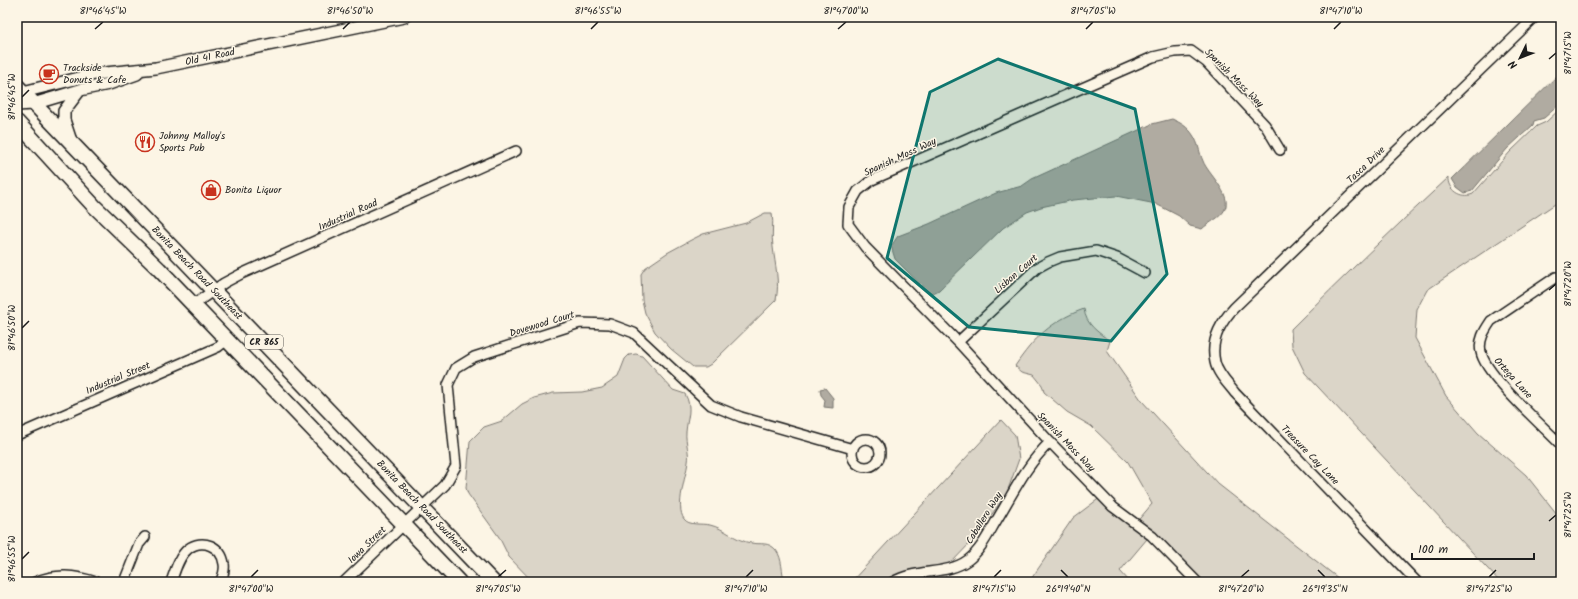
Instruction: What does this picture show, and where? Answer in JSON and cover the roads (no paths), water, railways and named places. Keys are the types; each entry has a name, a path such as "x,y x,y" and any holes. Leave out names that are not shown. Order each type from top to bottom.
{"main road":[{"name":"Bonita Beach Road Southeast","path":"19,92 33,104 72,144 493,582"},
{"name":"CR 865","path":"17,122 94,206 227,340 459,582"}],"street":[{"name":"Old 41 Road","path":"19,92 95,74 156,68 404,17"},
{"name":"Tasca Drive","path":"1217,332 1226,316 1234,308 1535,17"},
{"name":"Spanish Moss Way","path":"1197,582 1152,536 1113,507 1050,442 958,342 865,247 848,224 849,207 858,191 872,180 1147,60 1175,52 1191,51 1206,62 1265,125 1280,150"},
{"path":"17,105 33,104 80,90 109,84 156,68"},
{"path":"72,144 64,120 64,110 80,90"},
{"name":"Industrial Road","path":"193,305 213,290 255,267 516,151"},
{"name":"Lisbon Court","path":"958,342 1035,270 1060,257 1096,251 1117,258 1145,273"},
{"name":"Ortega Lane","path":"1559,278 1492,321 1480,341 1480,351 1488,368 1561,445"},
{"name":"Dovewood Court","path":"404,525 421,507 446,485 456,466 448,385 456,368 474,357 580,323 610,324 634,333 711,405 741,417 853,449"},
{"name":"Treasure Cay Lane","path":"1217,332 1215,336 1215,362 1235,393 1416,582"},
{"name":"Industrial Street","path":"17,435 218,347 227,340"},
{"name":"Caballero Way","path":"893,582 909,577 949,569 970,559 985,539 1035,458 1050,442"},
{"name":"Iowa Street","path":"344,582 404,525"},
{"path":"124,582 139,544 145,537"},
{"path":"171,582 183,554 192,546 203,543 213,546 221,554 224,564 222,581"},
{"path":"37,582 48,577 70,575 96,582"}],"place":[{"name":"Trackside Donuts & Cafe","path":"49,74"},
{"name":"Johnny Malloy's Sports Pub","path":"145,142"},
{"name":"Bonita Liquor","path":"211,190"}]}
